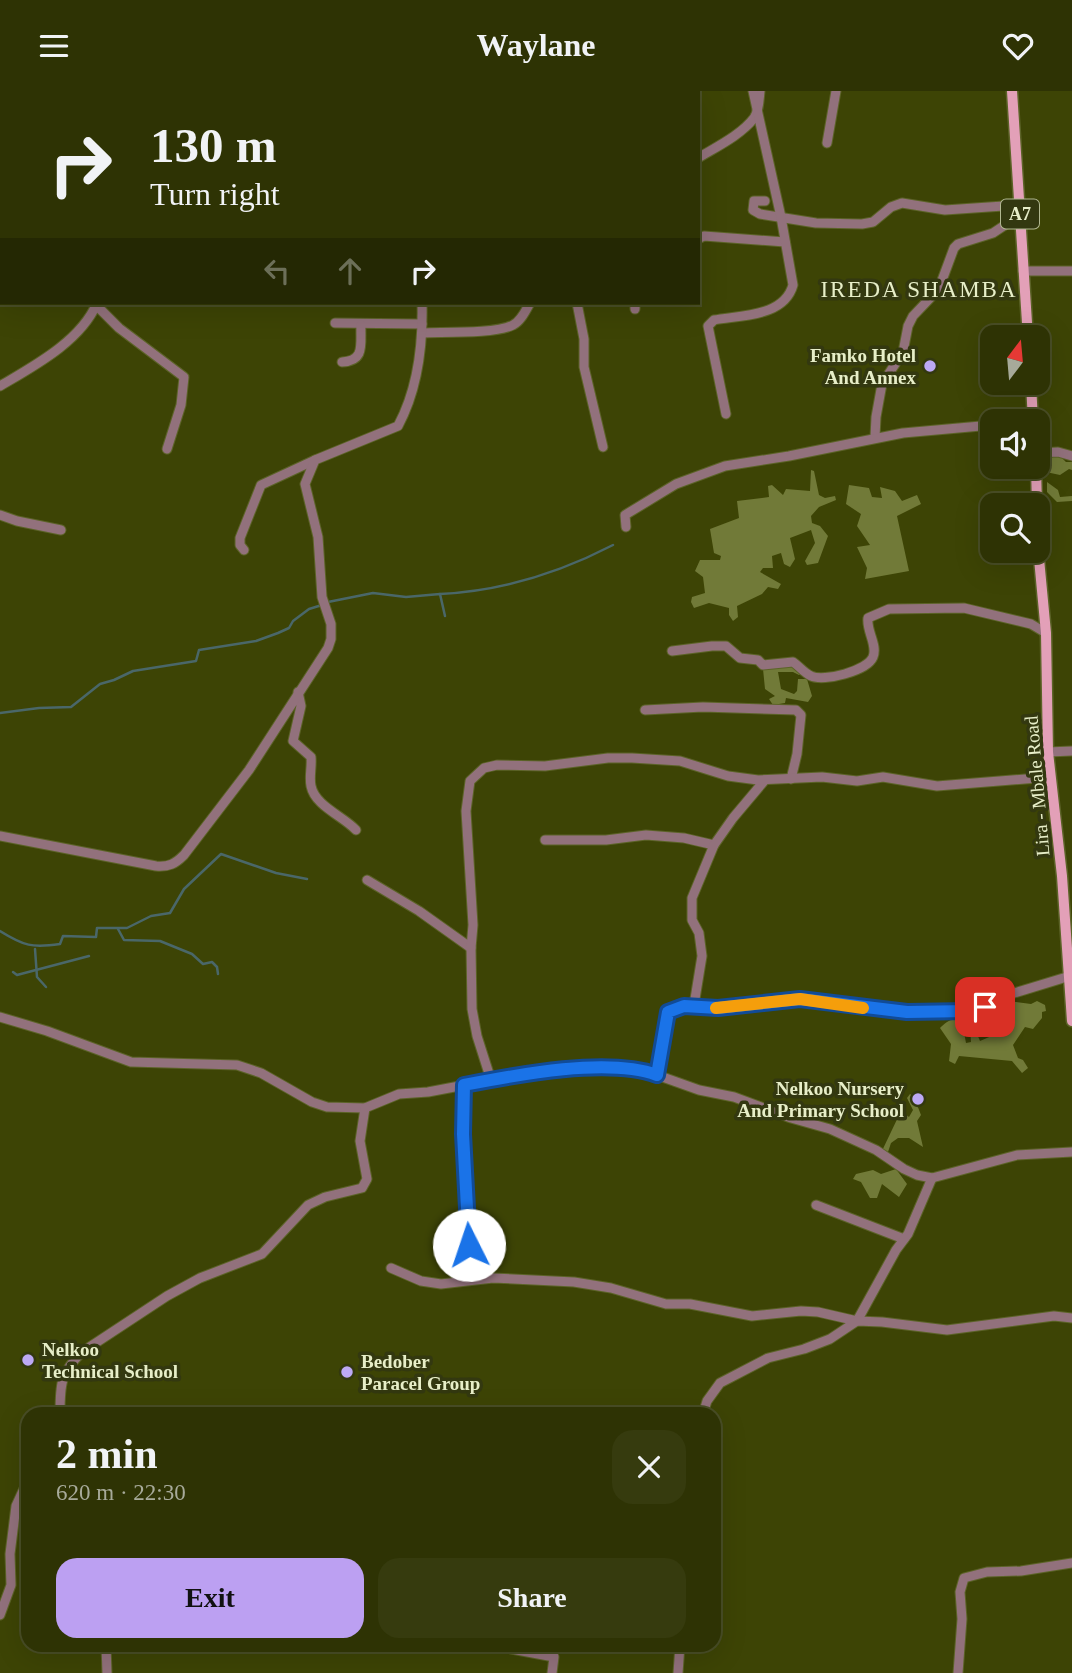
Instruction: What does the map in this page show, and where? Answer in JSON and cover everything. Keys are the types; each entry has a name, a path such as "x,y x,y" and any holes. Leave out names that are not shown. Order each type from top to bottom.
{"main road":[{"name":"A7","path":"1012,91 1027,325"},
{"name":"Lira - Mbale Road","path":"1039,563 1046,633 1048,752 1062,876 1072,1021"}],"street":[{"path":"726,414 708,326 714,320 775,309 787,299 793,285 753,91"},
{"path":"700,157 753,119 760,91"},
{"path":"827,143 836,91"},
{"path":"765,201 754,201 753,210 760,214 816,223 873,222 891,207 902,203 945,210 1019,210"},
{"path":"875,437 882,384 903,352 908,326 915,312 935,293 941,283 954,248 960,243 993,233 1019,210"},
{"path":"700,238 704,236 785,242"},
{"path":"1023,271 1072,271"},
{"path":"0,386 36,364 70,338 96,305"},
{"path":"98,305 120,328 184,377 181,405 167,449"},
{"path":"244,550 240,545 240,538 261,485 398,426 416,372 423,328 422,305"},
{"path":"335,323 480,331 512,326 529,305"},
{"path":"578,305 584,339 584,367 603,447"},
{"path":"342,362 351,361 358,355 361,346 360,325"},
{"path":"626,527 624,517 628,512 676,484 716,468 789,456 875,437 980,426"},
{"path":"1050,452 1072,456"},
{"path":"0,837 156,866 176,863 184,855 248,770 328,648 331,639 331,624 322,597 317,537 305,484 314,460"},
{"path":"0,515 61,530"},
{"path":"672,651 726,646 740,657 757,660 762,665 793,663 810,676 833,677 865,665 871,660 874,649 867,627 868,618 889,609 968,609 1031,624 1046,633"},
{"path":"299,692 301,706 293,741 311,757 310,780 313,792 321,802 356,830"},
{"path":"645,711 693,707 796,710 801,715 791,779"},
{"path":"1048,752 1072,751"},
{"path":"491,1080 474,1026 471,986 473,925 466,829 467,796 472,778 484,768 497,765 545,767 608,758 680,761 728,776 765,780 822,777 858,781 883,777 937,786 1050,777"},
{"path":"694,1005 702,956 699,933 692,920 692,898 714,845 765,780"},
{"path":"545,840 606,840 646,835 684,838 714,845"},
{"path":"367,880 419,911 471,948"},
{"path":"657,1075 668,1012 694,1005 718,1008 812,999 884,1011 969,1011 1011,994 1070,977"},
{"path":"0,1017 131,1062 237,1065 261,1073 312,1102 327,1107 365,1108 399,1094 569,1070 628,1067 682,1085 734,1097 830,1129 876,1150 904,1169 932,1178 1017,1155 1072,1152"},
{"path":"464,1085 464,1162 471,1279"},
{"path":"60,1407 62,1380 82,1352 189,1284 223,1267 262,1254 308,1205 325,1197 362,1188 367,1179 360,1141 365,1108"},
{"path":"705,1407 720,1383 768,1358 830,1339 857,1321 904,1239 932,1178"},
{"path":"816,1205 904,1239"},
{"path":"391,1268 421,1281 441,1284 471,1279 524,1278 574,1282 611,1288 666,1304 690,1304 752,1316 818,1312 857,1321 947,1330 1054,1316 1072,1318"},
{"path":"0,1615 11,1585 10,1555 16,1506 21,1495"},
{"path":"958,1673 962,1619 960,1593 964,1578 987,1572 1021,1571 1072,1563"},
{"path":"106,1652 107,1673"},
{"path":"527,1652 554,1657 552,1673"},
{"path":"678,1673 680,1652"}],"green space":[{"path":"1054,455 1059,455 1066,462 1072,462 1072,470 1060,475 1050,473 1050,460"},
{"path":"811,470 814,471 819,495 825,498 835,496 836,500 819,507 811,516 812,523 820,526 828,536 818,563 807,565 805,561 815,543 811,530 790,538 795,559 790,567 784,564 781,553 772,556 773,568 763,568 760,572 781,584 778,589 768,587 762,594 737,606 738,617 733,621 729,608 709,603 694,608 692,597 705,593 703,577 695,571 700,560 720,560 721,556 714,553 710,529 739,518 737,501 769,497 768,486 772,485 783,495 786,489 810,491"},
{"path":"1047,482 1058,490 1060,497 1072,496 1072,501 1057,502 1047,492"},
{"path":"849,485 869,488 872,497 882,498 880,487 895,491 902,501 917,495 921,504 897,516 909,571 865,579 867,568 857,547 870,545 857,526 861,514 846,504"},
{"path":"794,665 802,673 799,675 793,672 778,672 781,689 794,694 797,691 798,679 807,679 812,696 808,702 786,698 785,703 773,705 769,699 775,696 765,689 763,669"},
{"path":"1008,1001 1031,1004 1037,1001 1045,1005 1046,1011 1042,1012 1042,1018 1033,1029 1025,1027 1013,1045 1018,1058 1023,1060 1028,1068 1022,1073 1012,1061 959,1056 955,1064 949,1061 951,1044 940,1028 945,1023 956,1020 962,1022 966,1043 971,1042 970,1026 974,1027 980,1041 996,1034 994,1009"},
{"path":"910,1094 914,1097 921,1115 917,1121 923,1147 909,1138 898,1138 891,1143 888,1152 895,1157 886,1160 880,1155 901,1111 909,1117 913,1110 907,1098"},
{"path":"896,1169 907,1184 899,1197 882,1184 877,1198 870,1198 861,1182 853,1179 856,1174 873,1170 881,1174"}],"waterway":[{"path":"440,594 485,589 529,579 572,564 613,545"},
{"path":"328,602 373,593 406,597 440,594 445,616"},
{"path":"0,713 71,707 100,684 133,671 196,661 199,650 256,641 289,628 293,621 309,609 322,605"},
{"path":"0,931 22,943 42,946 60,944 63,936 96,937 97,928 127,928 151,916 170,913 184,889 221,854 276,873 307,879"},
{"path":"118,929 124,940 160,941 192,954 203,964 212,962 217,967 218,974"},
{"path":"35,949 37,977 46,987"},
{"path":"13,972 17,975 89,956"}],"slow traffic":[{"path":"716,1008 800,999 863,1008"}],"place":[{"name":"Famko Hotel And Annex","path":"930,366"},
{"name":"Nelkoo Nursery And Primary School","path":"918,1099"},
{"name":"Nelkoo Technical School","path":"28,1360"},
{"name":"Bedober Paracel Group","path":"347,1372"}],"district":[{"name":"IREDA SHAMBA","path":"919,289"}],"route":[{"path":"469,1245 463,1134 464,1085 569,1070 628,1067 657,1075 668,1012 684,1006 718,1008 812,999 867,1009 907,1012 969,1011 985,1007"}]}
